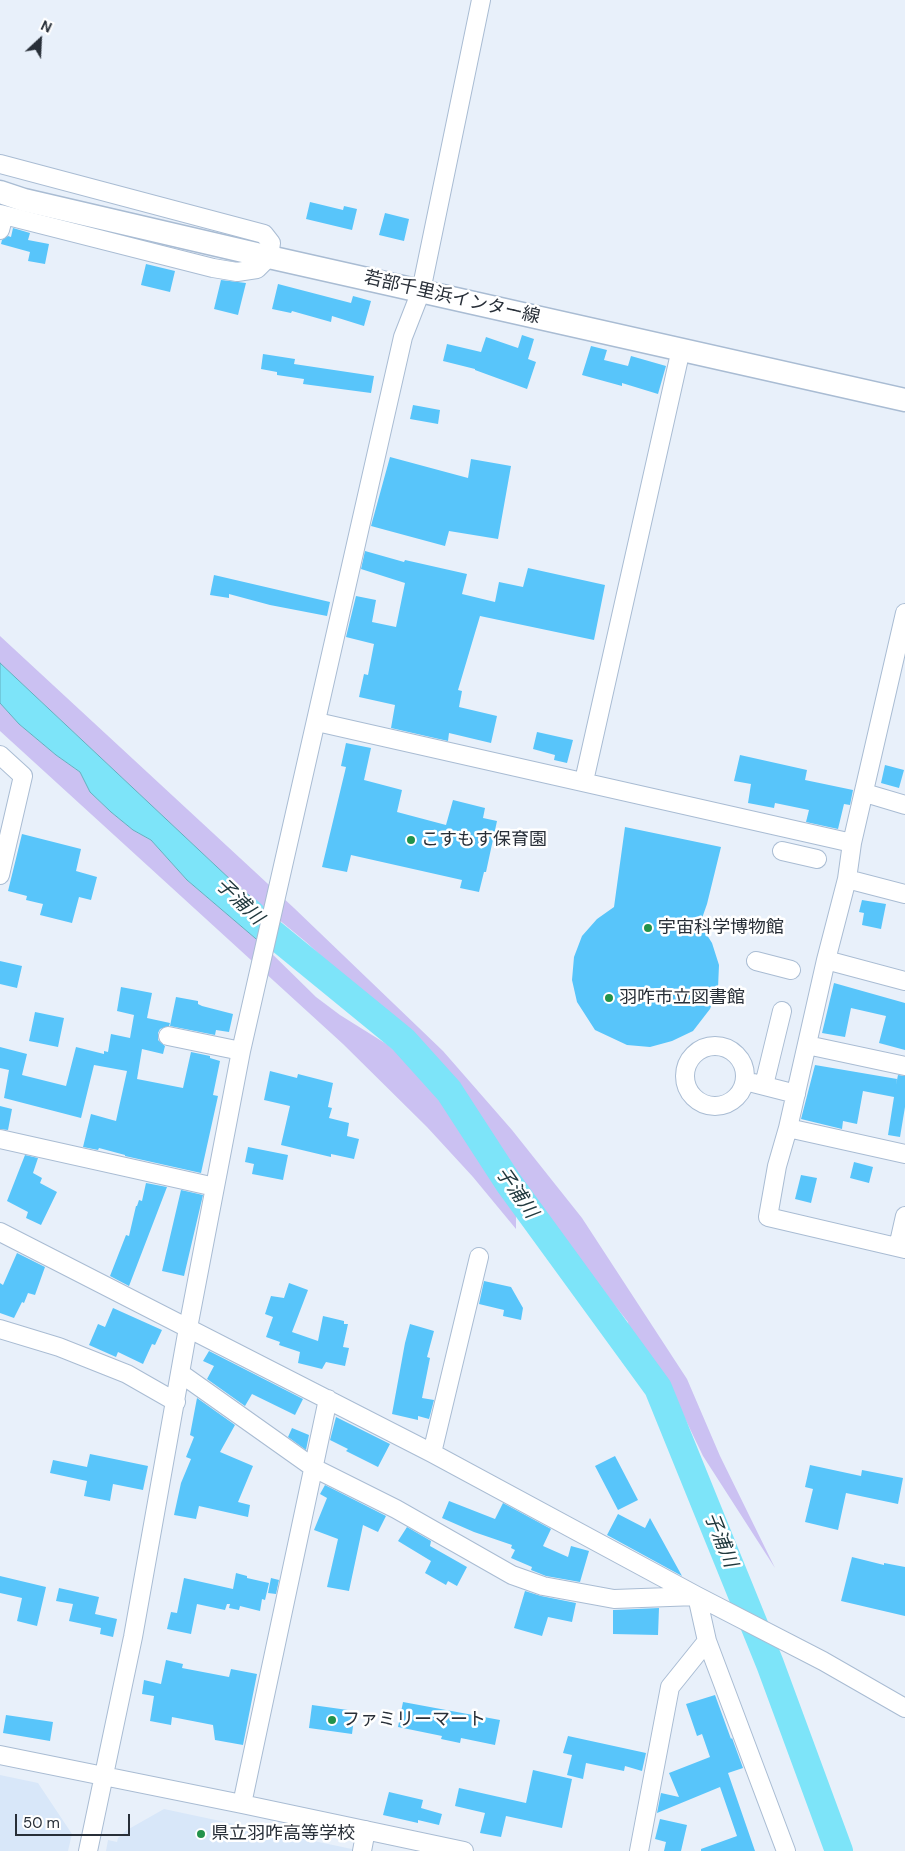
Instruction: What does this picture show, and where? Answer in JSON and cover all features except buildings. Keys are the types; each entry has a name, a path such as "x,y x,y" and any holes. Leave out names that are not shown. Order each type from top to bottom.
{"main road":[{"name":"若部千里浜インター線","path":"0,192 24,200 269,257 905,400"}],"street":[{"path":"88,1851 133,1637 188,1328 256,983 317,722 403,337 421,290 482,0"},
{"path":"0,164 264,234 271,243 269,257 257,269 237,272 1,220"},
{"path":"584,781 681,349"},
{"path":"905,613 852,844 846,879 788,1128 777,1166 768,1217 902,1248 905,1216"},
{"path":"317,722 584,781 852,844"},
{"path":"0,755 23,776 0,876"},
{"path":"865,793 905,805"},
{"path":"782,851 817,859"},
{"path":"846,879 905,894"},
{"path":"756,960 791,970"},
{"path":"826,960 905,981"},
{"path":"764,1085 782,1011"},
{"path":"168,1036 242,1051"},
{"path":"807,1045 905,1066"},
{"path":"745,1082 796,1094"},
{"path":"788,1128 905,1154"},
{"path":"0,1139 215,1187"},
{"path":"0,1232 432,1453 698,1596 824,1661 905,1708"},
{"path":"432,1453 479,1257"},
{"path":"0,1329 59,1347 127,1374 176,1402"},
{"path":"180,1373 314,1468 396,1509 512,1575 543,1586 614,1599 698,1596"},
{"path":"242,1804 328,1399"},
{"path":"698,1596 707,1641 786,1851"},
{"path":"638,1851 670,1687 707,1641"},
{"path":"0,1755 464,1851"},
{"path":"362,1851 366,1830"}],"shaded area":[{"path":"0,636 294,908 443,1051 512,1130 582,1218 687,1379 720,1456 775,1568 703,1456 667,1381 657,1376 629,1333 628,1322 509,1172 500,1148 490,1138 446,1075 381,1011 306,942 233,882 0,663"},
{"path":"0,703 19,724 80,772 90,792 111,812 133,830 151,840 187,880 262,944 316,997 340,1015 388,1045 417,1070 441,1097 516,1215 516,1229 473,1177 427,1127 343,1044 0,731"},
{"path":"0,1775 38,1783 72,1834 68,1851 0,1851"},
{"name":"県立羽咋高等学校","path":"164,1809 361,1851 106,1851 108,1840 117,1842 118,1838 127,1830"}],"water":[{"path":"0,663 233,882 269,912 262,944 187,880 151,840 133,830 111,812 90,792 80,772 19,724 0,703"}],"waterway":[{"name":"子浦川","path":"248,911 266,928 403,1040 449,1091 508,1182 658,1388 770,1664 839,1851"}],"place":[{"name":"こすもす保育園","path":"411,840"},
{"name":"宇宙科学博物館","path":"648,928"},
{"name":"羽咋市立図書館","path":"609,998"},
{"name":"ファミリーマート","path":"332,1720"},
{"name":"県立羽咋高等学校","path":"201,1834"}]}
